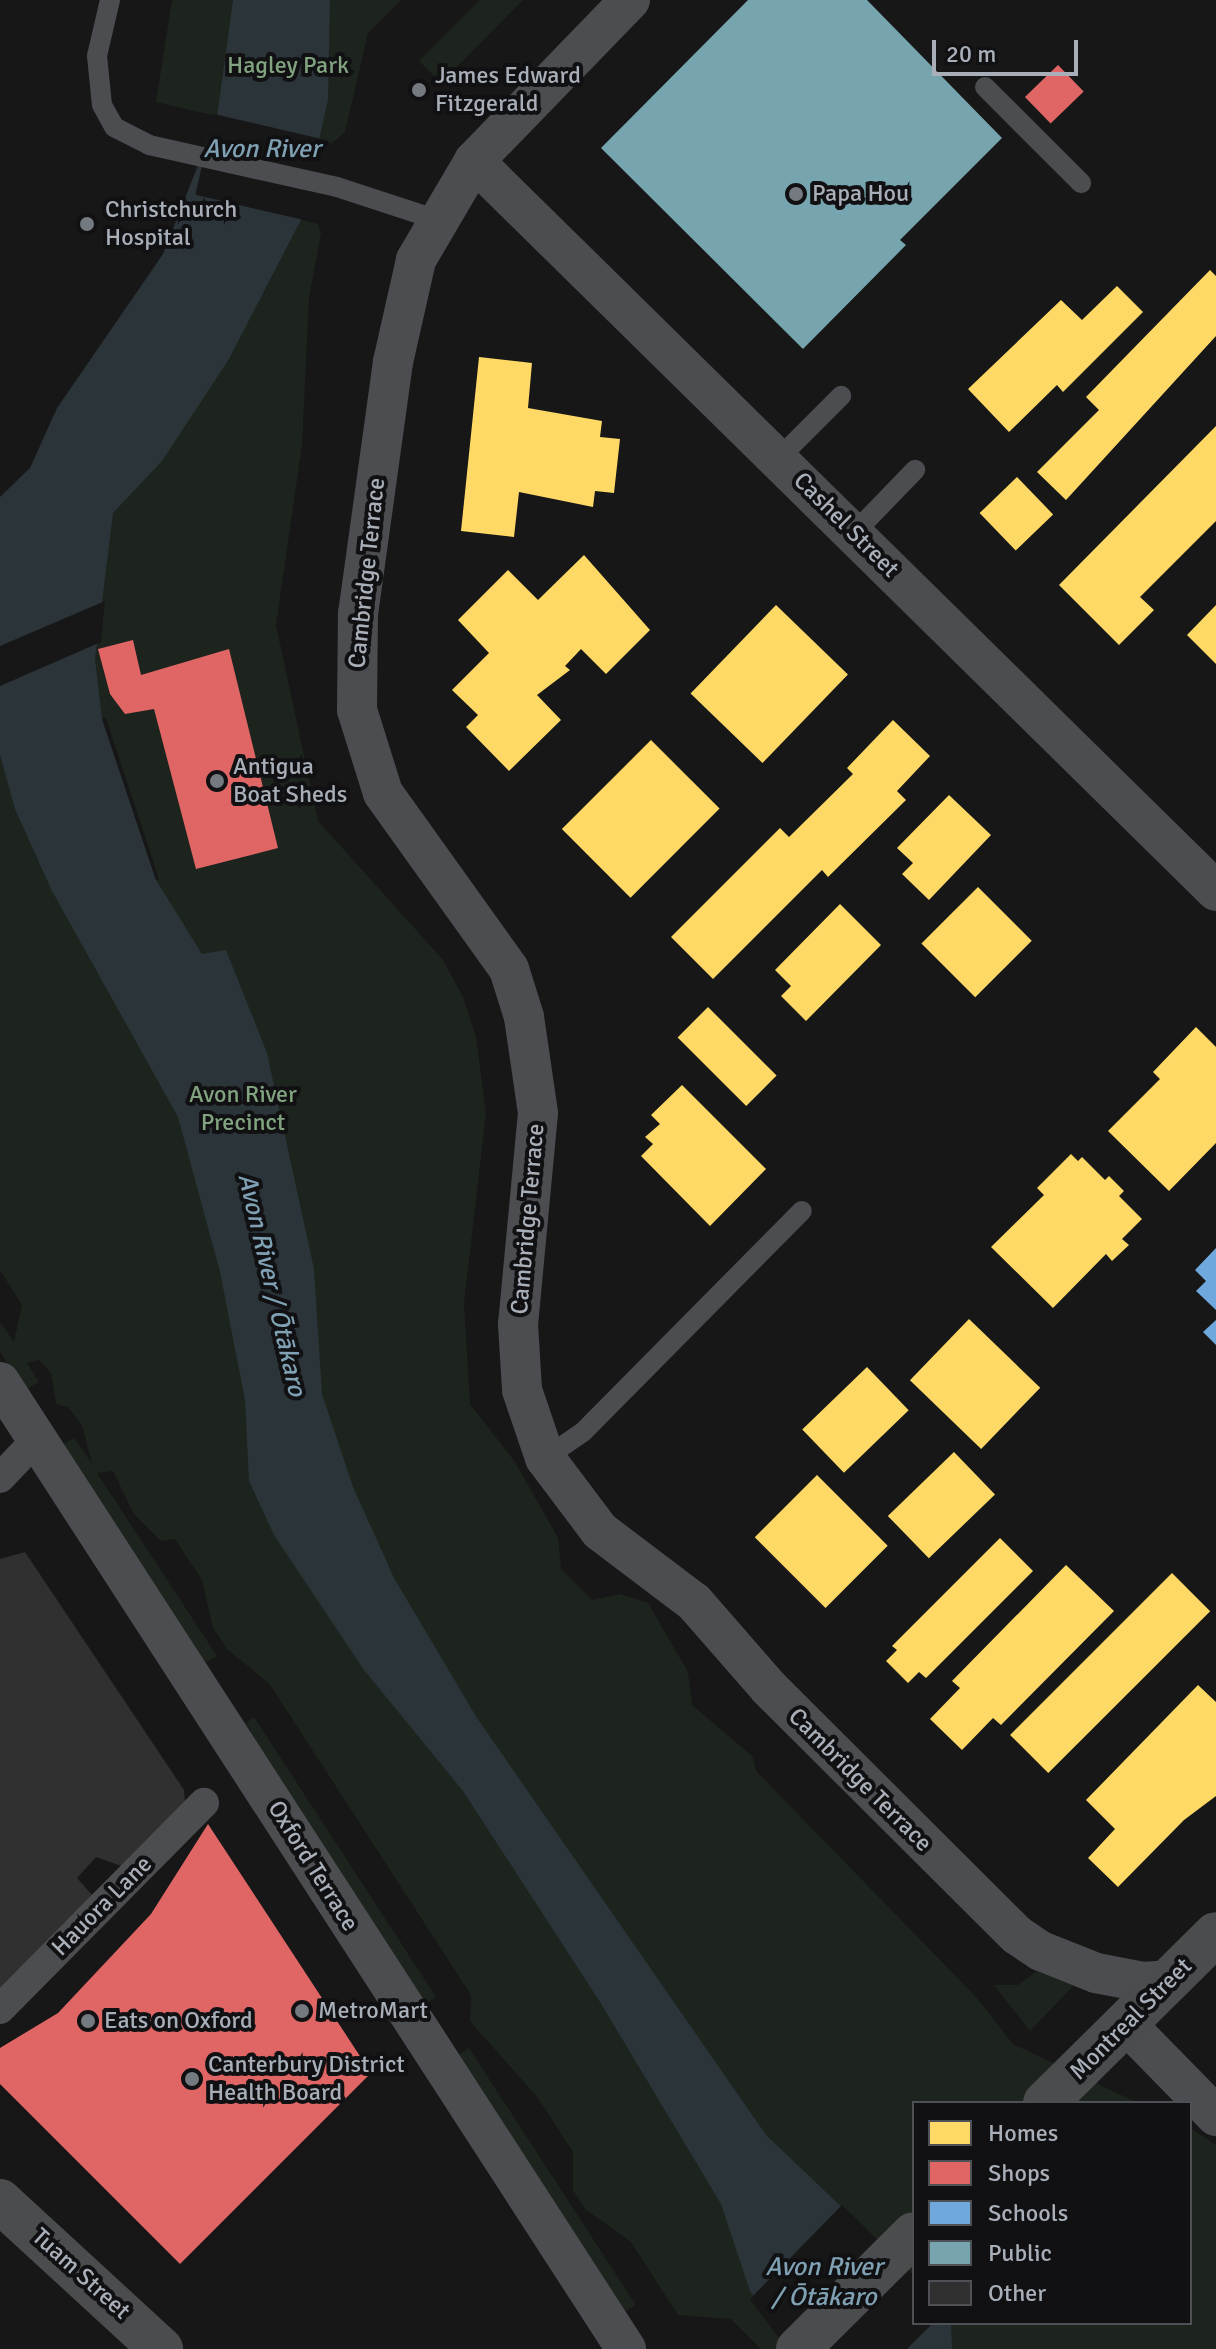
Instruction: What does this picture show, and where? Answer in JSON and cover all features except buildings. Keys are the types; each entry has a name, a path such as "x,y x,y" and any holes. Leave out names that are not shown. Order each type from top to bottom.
{"main road":[{"name":"Montreal Street","path":"1047,2101 1216,1934"},
{"name":"Tuam Street","path":"0,2201 161,2349"},
{"path":"798,2349 904,2244"}],"street":[{"name":"Cambridge Terrace","path":"630,0 474,161 435,219 411,274 393,362 358,613 357,710 383,793 509,969 524,1017 538,1113 518,1324 520,1365 545,1458 600,1531 694,1602 894,1816 1041,1951 1122,1979 1171,1980"},
{"name":"Cashel Street","path":"474,161 1216,891"},
{"name":"Oxford Terrace","path":"0,1382 626,2349"},
{"path":"0,1478 37,1439"},
{"name":"Hauora Lane","path":"0,2009 204,1803"},
{"path":"1126,2024 1216,2116"}],"lane":[{"path":"110,0 97,56 102,105 114,127 149,145 337,187 435,219"},
{"path":"985,87 1081,183"},
{"path":"779,458 841,396"},
{"path":"854,533 915,470"},
{"path":"545,1458 583,1432 802,1211"}],"green space":[{"name":"Hagley Park","path":"172,0 401,0 368,33 345,132 332,143 156,102"},
{"path":"480,0 523,0 441,83 419,61"},
{"name":"Avon River Precinct","path":"301,220 318,224 321,233 309,298 302,445 276,625 318,821 443,960 463,997 476,1037 486,1113 464,1303 470,1404 515,1462 558,1538 561,1569 592,1600 620,1594 648,1603 688,1672 692,1705 753,1757 756,1771 976,1997 1013,2044 1134,2101 912,2101 912,2325 1192,2325 1192,2129 1216,2145 1216,2349 761,2349 731,2319 678,2315 631,2242 585,2209 573,2190 573,2152 538,2098 470,2021 471,1995 269,1683 228,1650 213,1628 202,1580 175,1539 161,1541 134,1514 113,1471 97,1473 217,1656 201,1665 62,1445 74,1438 92,1464 82,1425 68,1407 56,1404 51,1373 39,1360 27,1363 39,1382 25,1390 0,1352 0,1322 14,1342 22,1305 0,1270 0,586 113,513 135,488 229,359"},
{"path":"254,1717 436,1997 427,2003 418,1998 247,1734 251,1731 246,1723"},
{"path":"1037,1971 1076,1983 1030,2031 994,1985 1018,1985"},
{"path":"469,2048 636,2305 622,2313 456,2057"}],"water":[{"name":"Avon River / Ōtākaro","path":"233,0 330,0 328,100 301,220 229,359 162,461 113,513 95,659 102,719 156,880 202,954 226,950 267,1053 314,1269 322,1394 353,1487 394,1578 477,1718 766,2135 912,2274 912,2325 951,2325 952,2349 792,2349 783,2339 750,2291 721,2204 600,2002 463,1791 364,1670 274,1535 249,1481 245,1400 220,1272 178,1117 52,891 15,809 0,755 0,497 30,468 57,408 163,254 217,117"}],"pier":[{"path":"214,114 325,140 306,221 195,195"},
{"path":"105,601 101,642 0,686 0,646"},
{"path":"106,718 160,879 156,880 102,719"},
{"path":"842,2205 912,2273 912,2325 931,2325 907,2349 787,2349 750,2299"}],"place":[{"name":"James Edward Fitzgerald","path":"419,90"},
{"name":"Papa Hou","path":"796,194"},
{"name":"Christchurch Hospital","path":"87,224"},
{"name":"Antigua Boat Sheds","path":"217,781"},
{"name":"MetroMart","path":"302,2011"},
{"name":"Eats on Oxford","path":"88,2021"},
{"name":"Canterbury District Health Board","path":"192,2079"}],"water label":[{"name":"Avon River","path":"262,150"}]}
